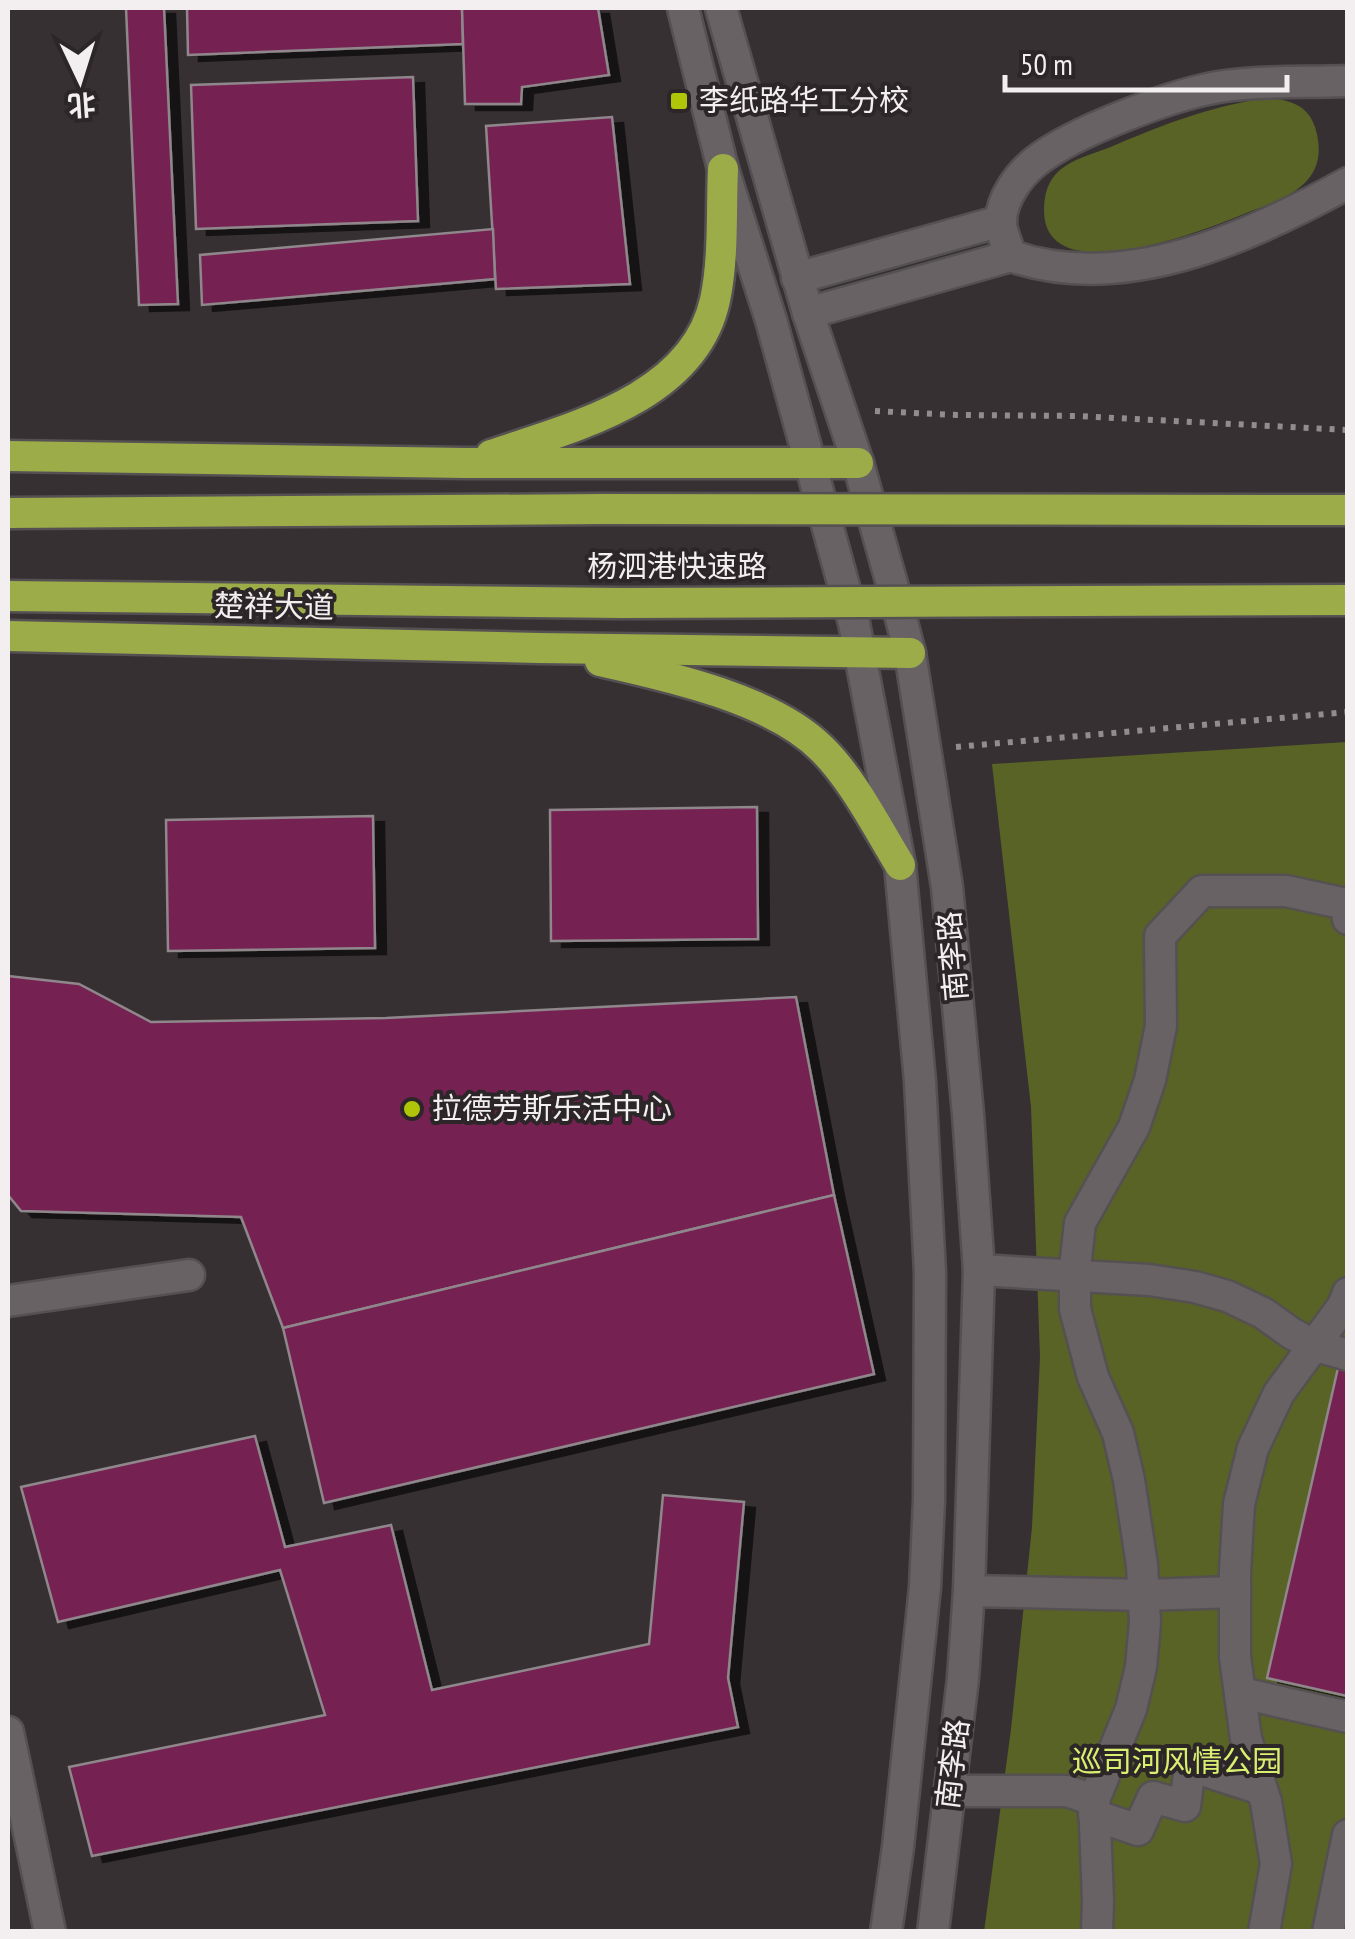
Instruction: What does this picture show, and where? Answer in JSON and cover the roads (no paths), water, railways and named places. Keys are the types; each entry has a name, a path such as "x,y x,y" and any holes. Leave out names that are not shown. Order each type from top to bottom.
{"highway":[{"path":"465,464 582,424 630,403 686,359 706,329 715,300 723,169"},
{"path":"8,456 465,464 858,463"},
{"name":"杨泗港快速路","path":"8,513 1348,510"},
{"name":"杨泗港快速路","path":"8,596 622,603 1348,600"},
{"name":"楚祥大道","path":"8,636 538,648"},
{"path":"538,648 910,653"},
{"path":"538,648 660,674 748,704 803,732 824,750 842,774 900,865"}],"street":[{"name":"南李路","path":"684,8 723,169 770,320 854,623 900,865 920,1080 929,1254 929,1500 925,1588 886,1932"},
{"name":"南李路","path":"721,8 808,313 858,463 910,653 947,887 979,1270 963,1678 933,1932"},
{"path":"1011,256 1001,222 1007,198 1020,177 1054,149 1092,130 1223,86 1343,90"},
{"path":"808,313 1011,256 1035,265 1092,268 1136,265 1187,254 1296,212 1348,182"},
{"path":"798,278 1001,222"},
{"path":"1097,1932 1094,1808 1131,1709 1141,1667 1145,1622 1142,1565 1129,1480 1118,1433 1094,1377 1074,1309 1080,1222 1134,1127 1150,1080 1161,1026 1160,936 1202,892 1286,890 1346,904 1348,918"},
{"path":"979,1270 1148,1280 1195,1287 1227,1296 1314,1345 1348,1355"},
{"path":"8,1301 189,1276"},
{"path":"1264,1932 1276,1864 1261,1788 1246,1740 1235,1657 1239,1504 1253,1448 1279,1393 1343,1306 1348,1293"},
{"path":"969,1590 1144,1595 1235,1592"},
{"path":"1240,1693 1348,1717"},
{"path":"8,1732 50,1932"},
{"path":"950,1792 1067,1792 1138,1830 1153,1797 1185,1806 1190,1766 1261,1788"},
{"path":"1328,1932 1348,1835"}],"place":[{"name":"李纸路华工分校","path":"679,101"},
{"name":"拉德芳斯乐活中心","path":"412,1109"}],"park label":[{"name":"巡司河风情公园","path":"1177,1762"}]}
